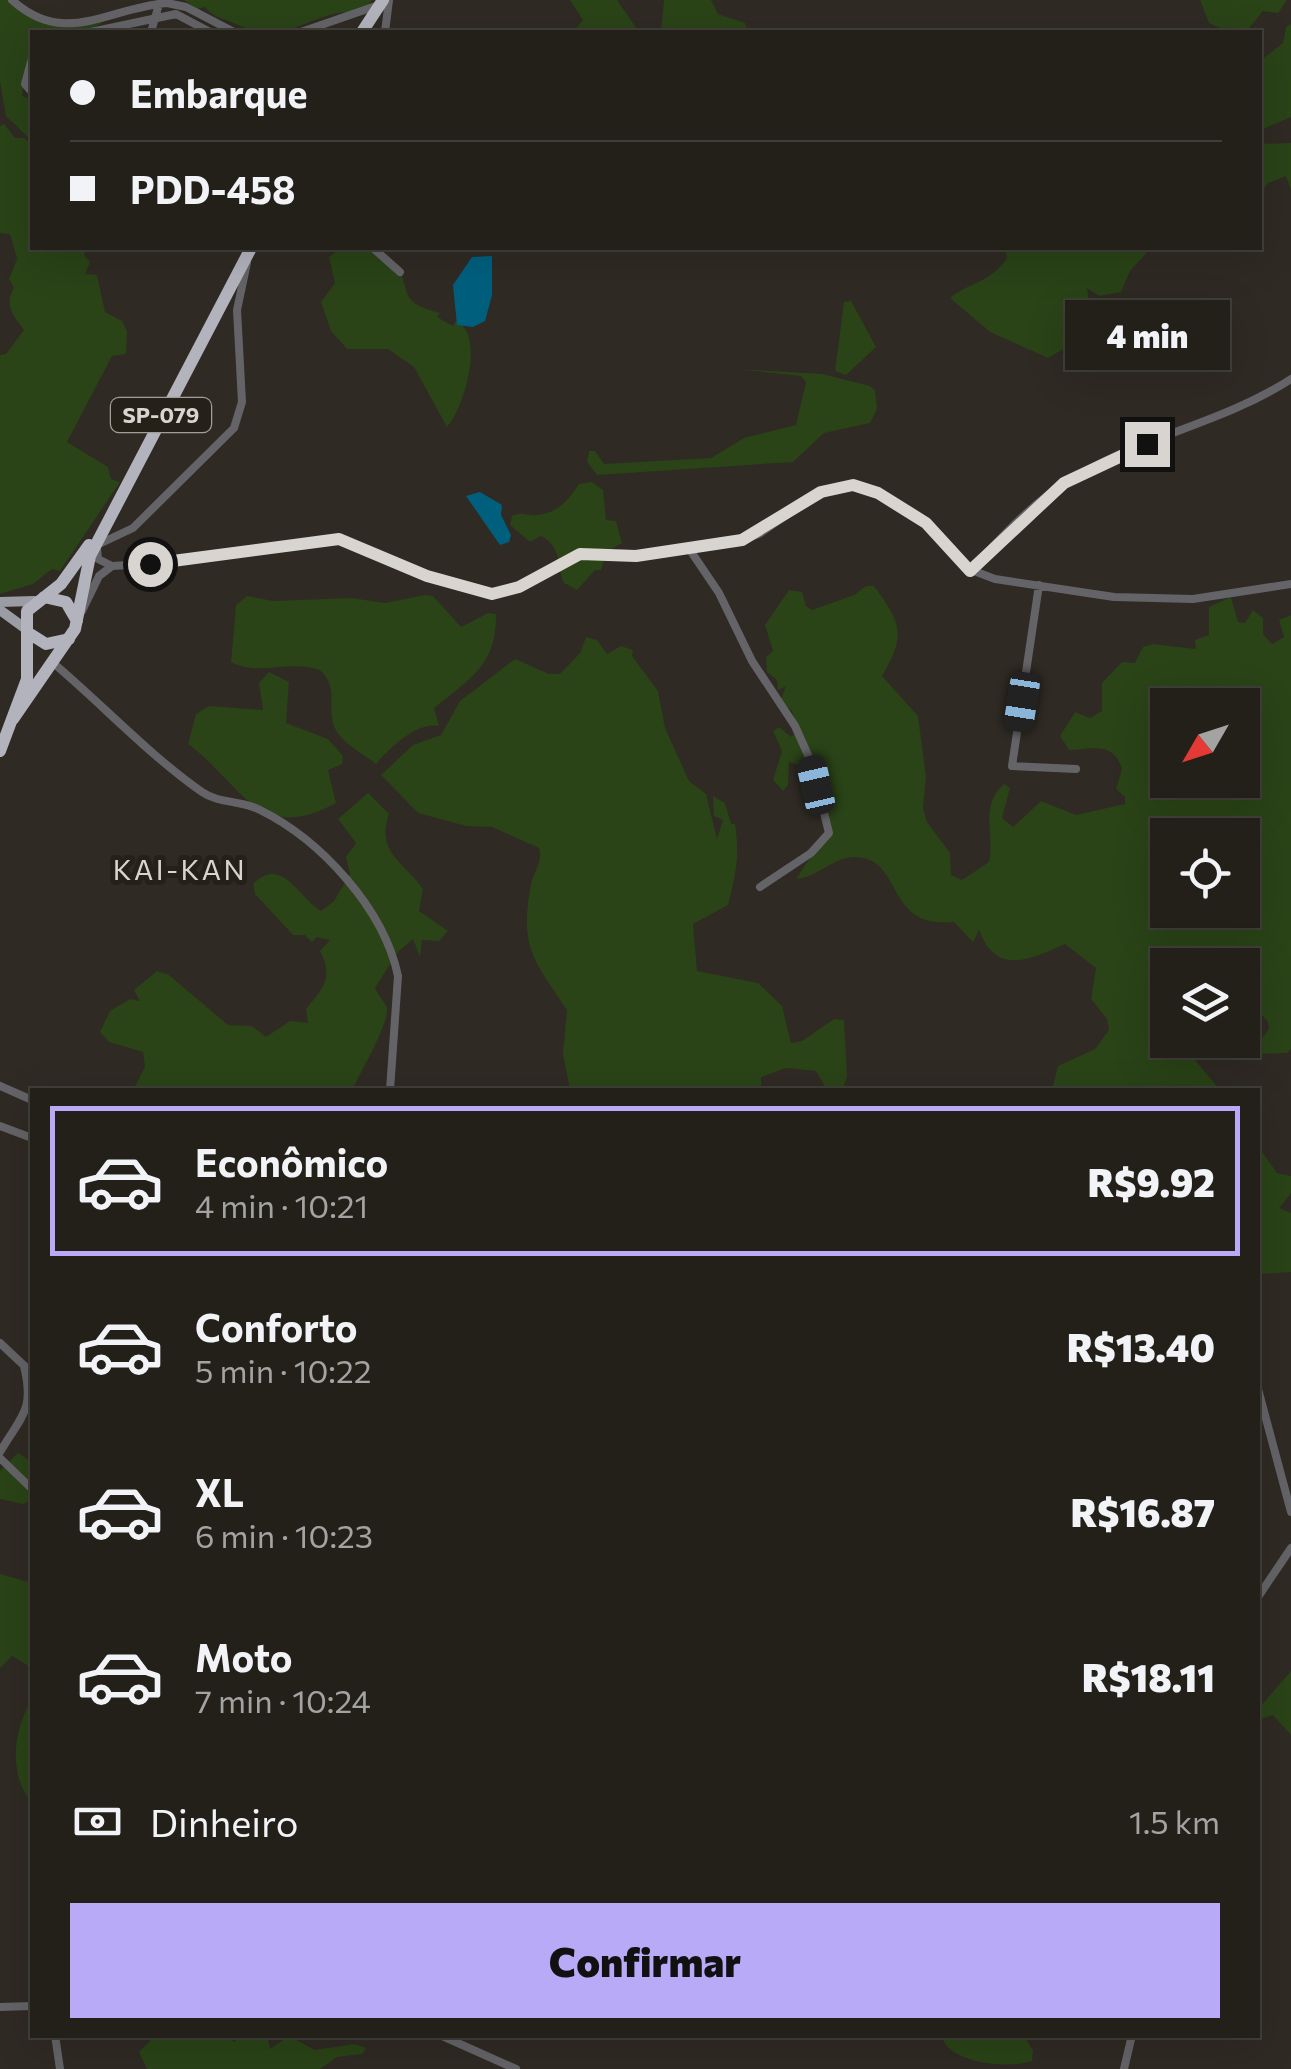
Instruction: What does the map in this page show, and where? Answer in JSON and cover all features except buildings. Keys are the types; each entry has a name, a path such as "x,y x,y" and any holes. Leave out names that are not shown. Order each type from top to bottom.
{"highway":[{"name":"SP-079","path":"13,719 71,637 97,543 114,505 249,250"},
{"name":"SP-079","path":"0,751 29,668 27,610 68,575 114,505"},
{"path":"36,600 66,602 78,619"},
{"path":"26,631 46,644 71,637"}],"main road":[{"path":"0,602 36,600"},
{"path":"0,610 26,631"}],"street":[{"path":"12,0 34,18 52,25 159,4 186,7 230,30"},
{"path":"151,30 159,4"},
{"path":"307,30 375,9"},
{"path":"118,13 118,29 176,14 207,30"},
{"path":"186,18 186,30"},
{"path":"30,65 25,84 30,90"},
{"path":"92,593 97,543 134,528 234,428 242,402 238,300 249,250"},
{"path":"375,250 400,272"},
{"path":"970,571 1064,483 1178,429 1255,402 1291,378"},
{"path":"78,619 101,573 112,566 339,539 427,576 492,594 519,587 580,554 636,556 752,537 804,500 836,486 853,485 878,493 926,523 970,571 995,580 1114,597 1193,599 1291,584"},
{"path":"690,550 719,593 758,672 795,726 812,764 828,833 811,853 760,887"},
{"path":"98,559 112,566"},
{"path":"1040,585 1012,766 1076,769"},
{"path":"52,662 204,793 262,810 290,830 367,905 394,958 398,976 390,1088"},
{"path":"0,1086 30,1099"},
{"path":"0,1126 30,1137"},
{"path":"0,1343 30,1371"},
{"path":"24,1366 29,1400 21,1424 0,1455 30,1488"},
{"path":"1260,1398 1291,1512"},
{"path":"1260,1593 1291,1548"},
{"path":"0,2007 30,2006"},
{"path":"55,2038 60,2069"},
{"path":"447,2038 516,2069"},
{"path":"1124,2069 1131,2038"}],"green space":[{"path":"0,0 10,0 45,24 71,25 114,16 90,30 30,30 22,96 30,99 30,139 6,116 0,81"},
{"path":"184,0 372,0 357,15 334,14 287,30 248,29 213,15 205,7 197,9"},
{"path":"570,0 617,0 638,30 575,30 583,20"},
{"path":"664,0 711,0 718,14 745,23 747,30 661,30"},
{"path":"1200,0 1287,0 1278,13 1263,11 1248,30 1225,30 1209,23"},
{"path":"1291,24 1291,117 1263,129 1262,59 1283,43 1286,27"},
{"path":"4,124 15,138 30,143 30,250 87,250 84,255 90,262 85,274 97,275 105,312 122,321 127,331 126,354 112,356 67,442 108,467 111,479 120,482 60,571 52,569 33,584 0,594 0,355 6,354 24,330 10,305 14,288 9,279 17,259 10,234 0,233 0,126"},
{"path":"1291,143 1291,190 1286,176 1268,183 1262,190 1262,144"},
{"path":"338,250 381,250 400,267 407,293 414,302 465,329 470,341 469,372 460,405 447,427 414,367 388,349 347,349 331,331 321,302 335,283 329,257"},
{"path":"1005,250 1149,250 1130,271 1121,292 1099,296 1087,288 1089,301 1076,300 1069,313 1067,347 1048,358 990,332 950,298 994,273 1007,258"},
{"path":"851,301 876,347 846,375 835,371 844,302"},
{"path":"738,369 822,374 870,386 875,390 877,409 870,423 824,433 793,462 597,475 587,462 589,451 595,451 604,464 711,458 744,438 796,425 806,382 801,376"},
{"path":"592,482 603,490 606,520 616,521 622,543 606,552 601,570 595,570 577,590 564,583 556,551 548,541 541,536 530,542 510,525 512,516 551,511 567,500 579,484"},
{"path":"874,586 890,610 898,630 897,640 882,676 918,716 926,777 923,808 927,822 950,853 951,875 962,880 989,862 990,811 996,792 1004,784 1010,788 1002,818 1013,827 1041,801 1076,815 1125,804 1125,797 1116,789 1122,769 1113,754 1100,749 1069,750 1060,736 1075,712 1090,718 1102,711 1102,683 1122,662 1135,663 1143,647 1153,644 1196,649 1195,640 1209,635 1209,607 1231,597 1238,622 1245,623 1253,610 1263,618 1263,634 1272,644 1284,637 1279,620 1291,615 1291,1049 1287,1053 1260,1054 1260,1041 1269,1029 1260,1013 1260,948 1150,948 1150,1058 1196,1058 1218,1088 1052,1088 1058,1066 1095,1049 1109,1030 1107,1019 1091,999 1096,968 1065,944 1028,958 1006,959 987,945 979,930 973,942 954,922 931,921 915,915 904,905 881,868 870,860 846,858 796,879 828,831 814,769 789,762 788,785 783,791 773,780 782,751 773,731 779,727 791,737 797,732 792,711 780,702 786,686 778,690 777,680 767,672 766,657 773,651 765,625 789,590 802,592 806,606 812,610"},
{"path":"247,596 273,601 352,598 385,603 433,596 461,627 488,613 496,614 492,646 479,669 434,708 439,726 413,732 376,764 337,732 330,685 320,670 298,666 253,668 231,662 236,605"},
{"path":"586,637 597,640 607,654 621,646 633,650 632,656 658,691 665,728 689,781 706,794 717,839 723,820 714,816 713,796 725,803 731,824 735,824 736,864 728,905 693,924 697,971 758,983 782,1006 791,1043 802,1041 834,1019 844,1020 847,1077 843,1088 826,1088 816,1071 786,1068 761,1077 761,1088 570,1088 563,1054 567,1010 538,965 528,939 528,906 539,848 492,827 466,826 418,813 381,775 413,745 441,735 460,701 515,659 549,674 560,674 580,653"},
{"path":"269,672 289,682 286,723 328,739 343,756 342,764 328,770 336,803 309,814 269,814 188,744 196,714 209,706 263,710 259,683"},
{"path":"368,793 389,814 389,848 423,889 419,911 448,931 439,941 422,940 420,957 413,939 397,953 375,988 386,1007 386,1016 353,1088 134,1088 145,1067 143,1052 109,1042 100,1032 110,1011 130,999 140,1001 134,990 157,971 169,975 228,1025 252,1026 266,1037 290,1021 308,1023 306,1009 322,989 326,976 320,951 330,940 317,937 312,942 305,935 293,935 255,894 253,884 263,876 281,876 321,911 334,901 350,874 346,857 356,843 338,819"},
{"path":"1260,1149 1277,1173 1291,1176 1291,1193 1279,1208 1291,1213 1291,1272 1260,1274"},
{"path":"18,1453 30,1461 30,1501 23,1504 0,1499 0,1471"},
{"path":"0,1574 30,1582 30,1667 12,1656 0,1668"},
{"path":"1291,1671 1291,1735 1273,1715 1260,1719 1260,1707"},
{"path":"30,1703 30,1800 16,1766 17,1738"},
{"path":"149,2038 228,2038 235,2042 237,2038 268,2038 270,2049 293,2038 315,2050 355,2044 366,2048 362,2054 337,2057 320,2069 147,2069 139,2052"},
{"path":"942,2038 1026,2038 1033,2051 1032,2061 980,2062 946,2045"}],"water":[{"path":"492,256 492,295 485,321 473,327 457,325 453,285 472,257"},
{"path":"480,492 502,505 501,515 511,535 509,542 500,545 466,496"}],"district":[{"name":"KAI-KAN","path":"180,870"}],"route":[{"path":"150,564 339,539 427,576 492,594 519,587 586,552 636,556 742,540 758,534 804,500 836,486 853,485 878,493 926,523 970,571 1064,483 1147,444"}]}
